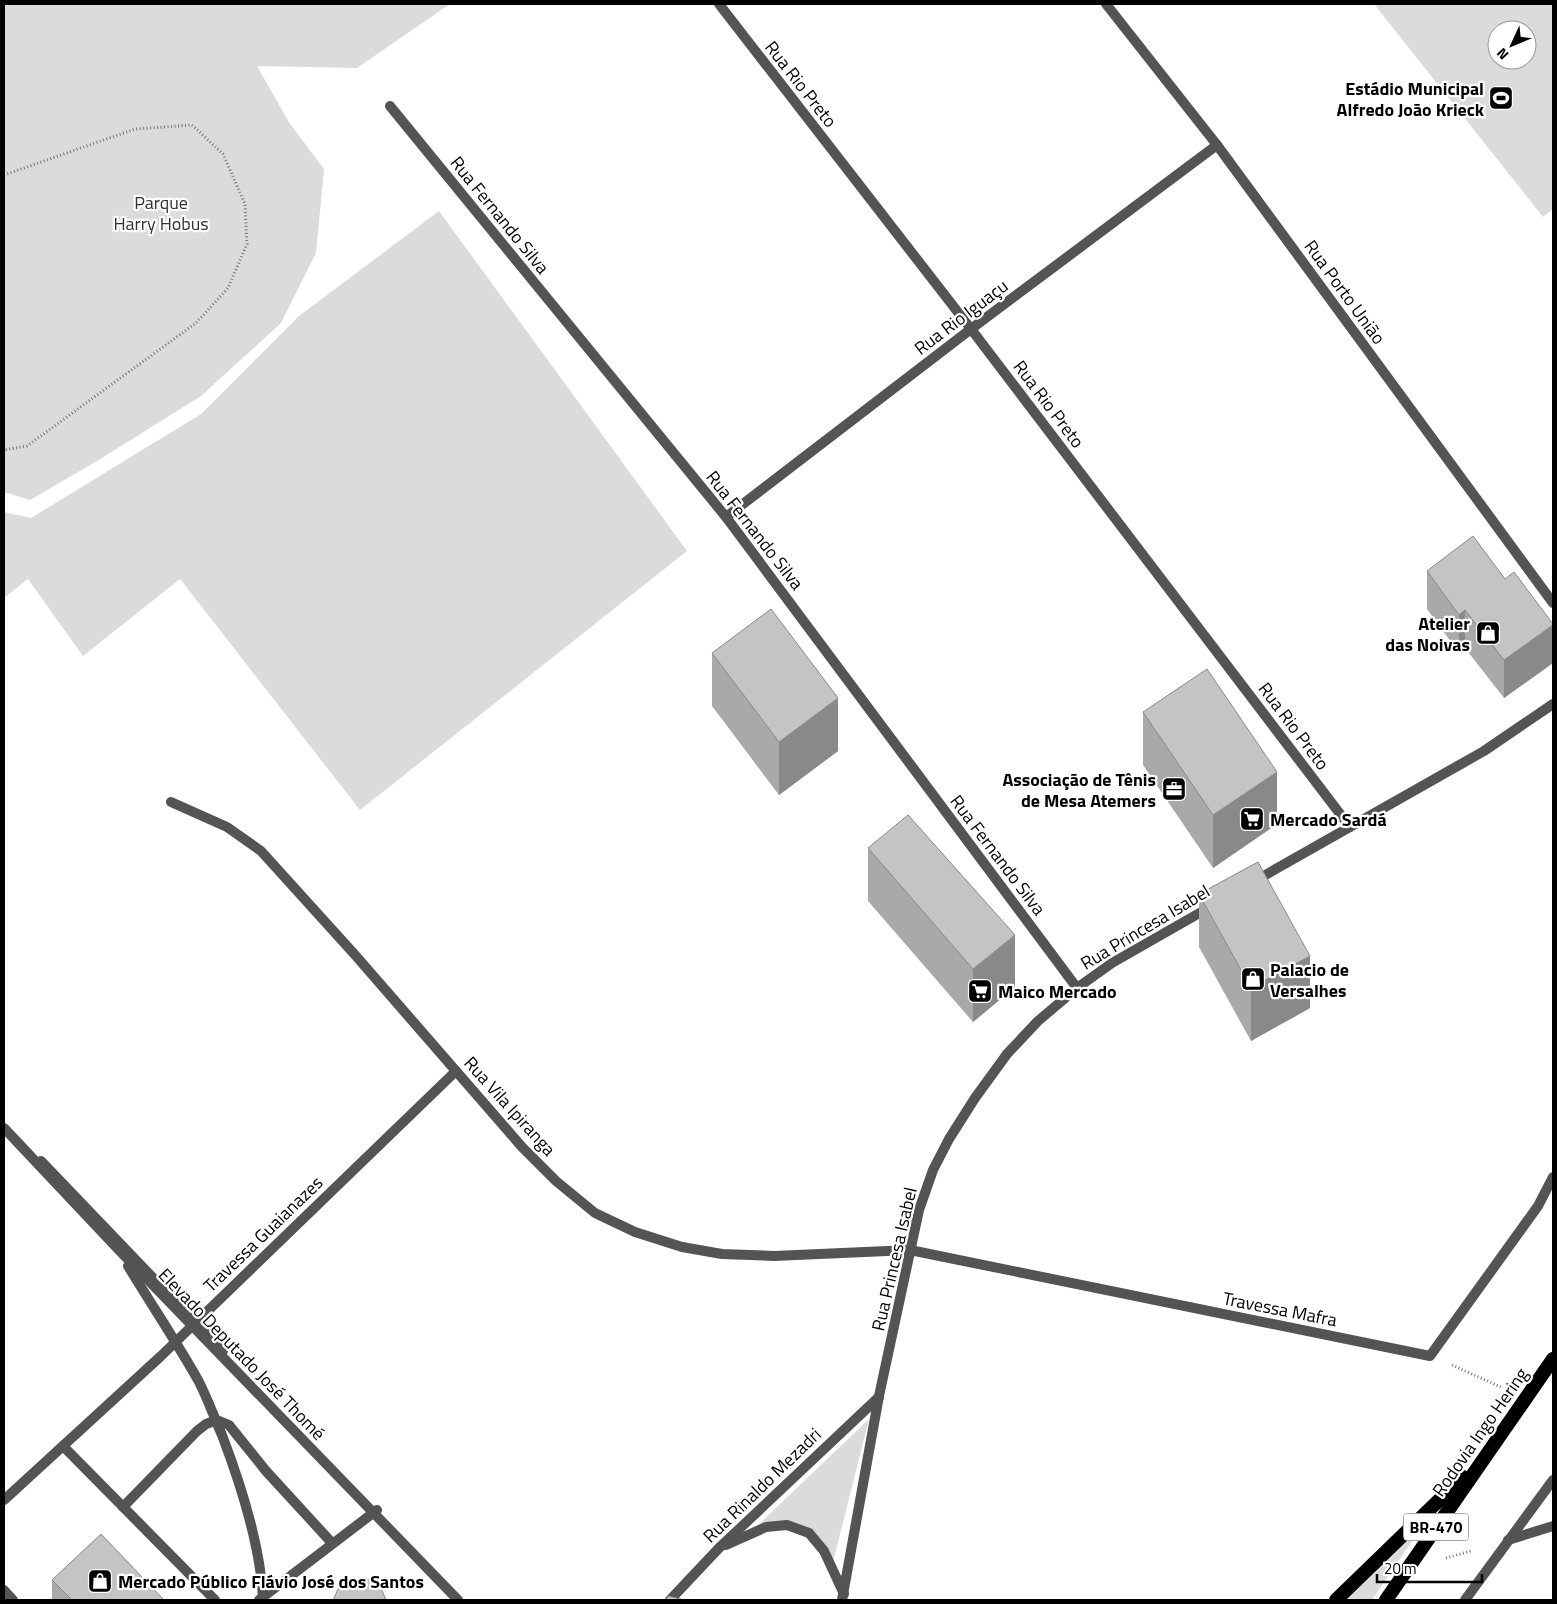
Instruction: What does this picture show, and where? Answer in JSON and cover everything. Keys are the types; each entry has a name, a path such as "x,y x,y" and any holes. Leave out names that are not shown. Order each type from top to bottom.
{"highway":[{"name":"Rodovia Ingo Hering","path":"1386,1600 1553,1359"},
{"path":"1336,1600 1487,1454"}],"street":[{"name":"Rua Rio Preto","path":"719,4 1350,827"},
{"name":"Rua Porto União","path":"1106,4 1217,145 1553,603"},
{"name":"Rua Fernando Silva","path":"390,106 726,517 1077,988"},
{"name":"Rua Rio Iguaçu","path":"726,517 970,329 1217,145"},
{"path":"1248,885 1484,750 1553,704"},
{"name":"Rua Vila Ipiranga","path":"171,802 227,827 261,851 349,948 522,1147 556,1181 596,1213 635,1232 682,1247 722,1254 774,1256 910,1250"},
{"name":"Rua Princesa Isabel","path":"843,1597 879,1396 919,1210 933,1170 974,1098 1007,1054 1038,1021 1077,988 1112,963 1223,900"},
{"name":"Travessa Guaianazes","path":"4,1500 161,1356 456,1071"},
{"path":"4,1123 464,1600"},
{"name":"Elevado Deputado José Thomé","path":"4,1128 119,1250 458,1600"},
{"path":"1430,1356 1538,1206 1553,1177"},
{"path":"119,1250 198,1381 216,1420 231,1459 249,1516 263,1600"},
{"name":"Travessa Mafra","path":"910,1250 1430,1356"},
{"name":"Rua Rinaldo Mezadri","path":"670,1600 719,1548 879,1396"},
{"path":"123,1507 197,1431 206,1424 217,1420 229,1425 266,1471 332,1543"},
{"path":"62,1446 215,1600"},
{"path":"1465,1600 1553,1480"},
{"path":"259,1600 377,1510"},
{"path":"719,1548 766,1527 787,1525 809,1534 824,1551 843,1597"},
{"path":"1508,1540 1553,1526"},
{"path":"4,1590 13,1600"}],"path":[{"path":"4,175 135,129 192,125 223,154 245,204 247,244 228,288 196,323 27,446 4,450"},
{"path":"1430,1356 1526,1398"},
{"path":"1406,1570 1508,1540"}],"green space":[{"name":"Parque Harry Hobus","path":"4,4 450,4 357,68 257,66 290,124 324,169 316,253 281,323 201,396 102,458 30,500 4,492"},
{"name":"Estádio Municipal Alfredo João Krieck","path":"1374,4 1553,4 1553,209 1543,217"},
{"path":"439,211 687,551 360,810 180,579 83,656 28,579 4,598 4,512 31,518 201,414 299,316"},
{"path":"869,1419 832,1566 810,1531 756,1527"},
{"path":"1421,1528 1372,1600 1347,1600"}],"building":[{"path":"1473,536 1505,579 1514,572 1553,624 1504,660 1465,610 1459,615 1427,571"},
{"path":"771,609 838,698 779,742 712,653"},
{"path":"1207,669 1277,772 1213,815 1143,712"},
{"path":"908,815 1015,935 973,969 868,848"},
{"path":"1258,862 1310,956 1251,988 1199,894"},
{"path":"101,1534 164,1600 72,1600 52,1580"},
{"path":"360,1578 372,1580 381,1588 386,1600 334,1600 339,1587 349,1580"},
{"path":"668,1596 685,1600 666,1600"}],"place":[{"name":"Estádio Municipal Alfredo João Krieck","path":"1501,98"},
{"name":"Atelier das Noivas","path":"1488,633"},
{"name":"Associação de Tênis de Mesa Atemers","path":"1174,789"},
{"name":"Mercado Sardá","path":"1252,819"},
{"name":"Palacio de Versalhes","path":"1253,979"},
{"name":"Maico Mercado","path":"980,991"},
{"name":"Mercado Público Flávio José dos Santos","path":"100,1581"}]}
